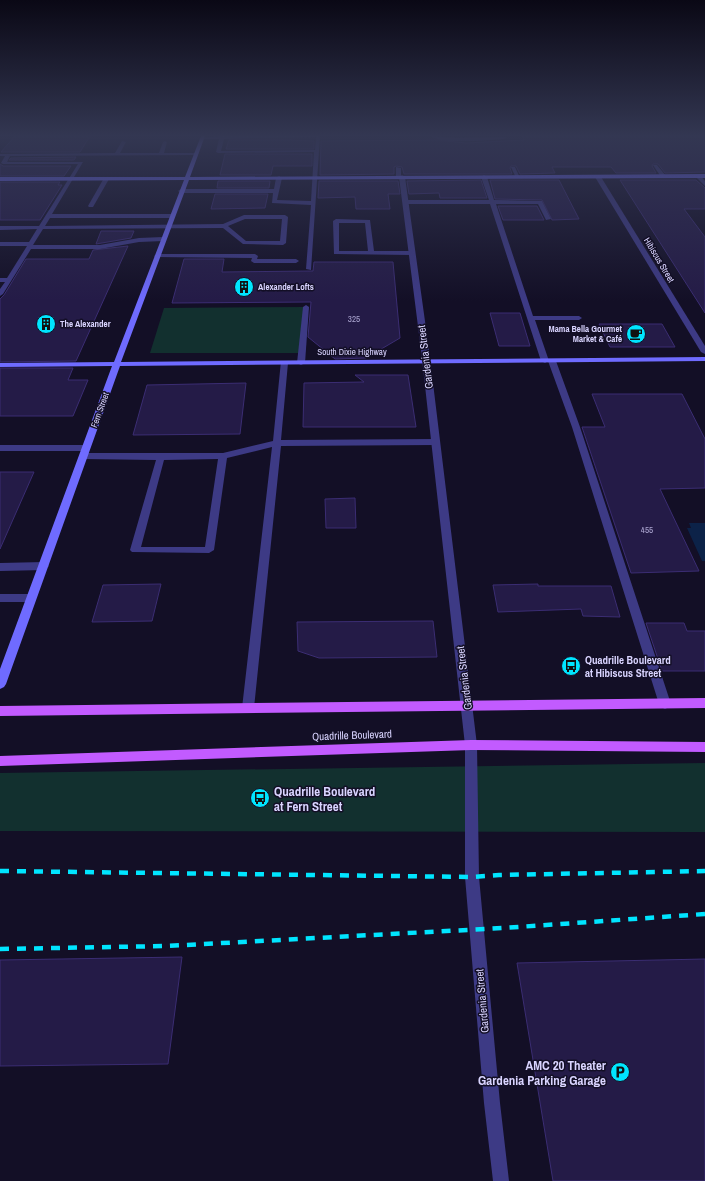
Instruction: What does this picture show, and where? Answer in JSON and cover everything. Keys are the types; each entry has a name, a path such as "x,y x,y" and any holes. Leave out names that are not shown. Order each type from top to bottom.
{"main road":[{"path":"0,711 705,703"},
{"name":"Quadrille Boulevard","path":"0,761 471,745 705,747"}],"street":[{"path":"0,294 63,191"},
{"path":"91,206 99,191"},
{"name":"Fern Street","path":"0,684 116,364 181,191"},
{"path":"276,191 274,202 314,202"},
{"path":"309,269 315,191"},
{"name":"Gardenia Street","path":"404,191 436,442 471,745 472,877 492,1103 501,1181"},
{"path":"489,191 531,318 576,427 665,704"},
{"name":"Hibiscus Street","path":"607,191 705,352"},
{"path":"406,202 540,202 548,219"},
{"path":"48,216 172,216"},
{"path":"0,228 224,226 244,218 285,217 283,243 245,243 224,226"},
{"path":"370,253 368,221 336,221 336,253 370,253 412,253"},
{"path":"0,244 100,247 139,240 163,239"},
{"path":"157,256 255,256 254,261 296,261"},
{"path":"0,280 9,280"},
{"path":"301,363 306,307"},
{"path":"531,318 579,318"},
{"name":"South Dixie Highway","path":"0,365 705,359"},
{"path":"248,708 277,443 284,363"},
{"path":"0,448 161,457 223,456 277,443 436,442"},
{"path":"161,457 135,550 209,550 223,456"},
{"path":"0,567 44,566"},
{"path":"0,598 31,598"}],"green space":[{"path":"306,307 302,353 150,353 164,308"},
{"path":"705,763 705,832 0,831 0,773"}],"water":[{"path":"689,523 705,523 705,561 702,561 687,528 691,528"}],"building":[{"path":"0,191 58,191 40,220 0,220"},
{"path":"318,191 400,191 400,194 388,194 390,209 356,209 355,197 318,198"},
{"path":"409,191 485,191 487,198 440,198 439,193 409,194"},
{"path":"493,191 565,191 579,219 552,220 542,200 495,199"},
{"path":"627,191 705,191 705,209 684,209 705,237 705,313"},
{"path":"215,194 268,194 265,208 211,209"},
{"path":"498,206 537,206 544,220 503,220"},
{"path":"101,231 134,231 131,238 96,244"},
{"name":"The Alexander","path":"128,246 76,361 0,362 0,299 26,259 89,259 93,250"},
{"path":"184,259 224,259 222,272 313,271 314,262 393,262 400,338 366,358 335,359 308,337 311,302 172,303"},
{"path":"490,313 520,313 530,346 499,346"},
{"name":"Mama Bella Gourmet Market & Café","path":"599,324 662,324 675,347 610,347"},
{"path":"0,368 73,368 68,380 88,380 73,416 0,416"},
{"path":"355,375 408,375 416,427 303,427 304,383 364,382"},
{"path":"246,383 240,434 133,435 147,385"},
{"path":"592,394 682,394 705,439 705,488 660,489 699,571 631,573 582,427 605,427"},
{"path":"0,472 34,472 0,549"},
{"path":"355,498 356,528 326,528 325,499"},
{"path":"161,584 152,621 92,622 103,585"},
{"path":"538,584 538,586 611,586 620,617 583,616 581,609 498,612 493,585"},
{"path":"433,621 437,657 319,658 298,651 297,622"},
{"path":"646,623 684,623 687,631 705,631 705,671 662,671"},
{"path":"182,957 168,1064 0,1066 0,960"},
{"name":"AMC 20 Theater Gardenia Parking Garage","path":"705,959 705,1181 553,1181 517,963"}],"railway":[{"path":"0,871 472,877 499,875 705,871"},
{"path":"0,949 167,946 503,928 705,914"}],"place":[{"name":"Alexander Lofts","path":"244,287"},
{"name":"The Alexander","path":"46,324"},
{"name":"Mama Bella Gourmet Market & Café","path":"636,334"},
{"name":"Quadrille Boulevard at Hibiscus Street","path":"571,666"},
{"name":"Quadrille Boulevard at Fern Street","path":"260,798"},
{"name":"AMC 20 Theater Gardenia Parking Garage","path":"620,1072"}]}
